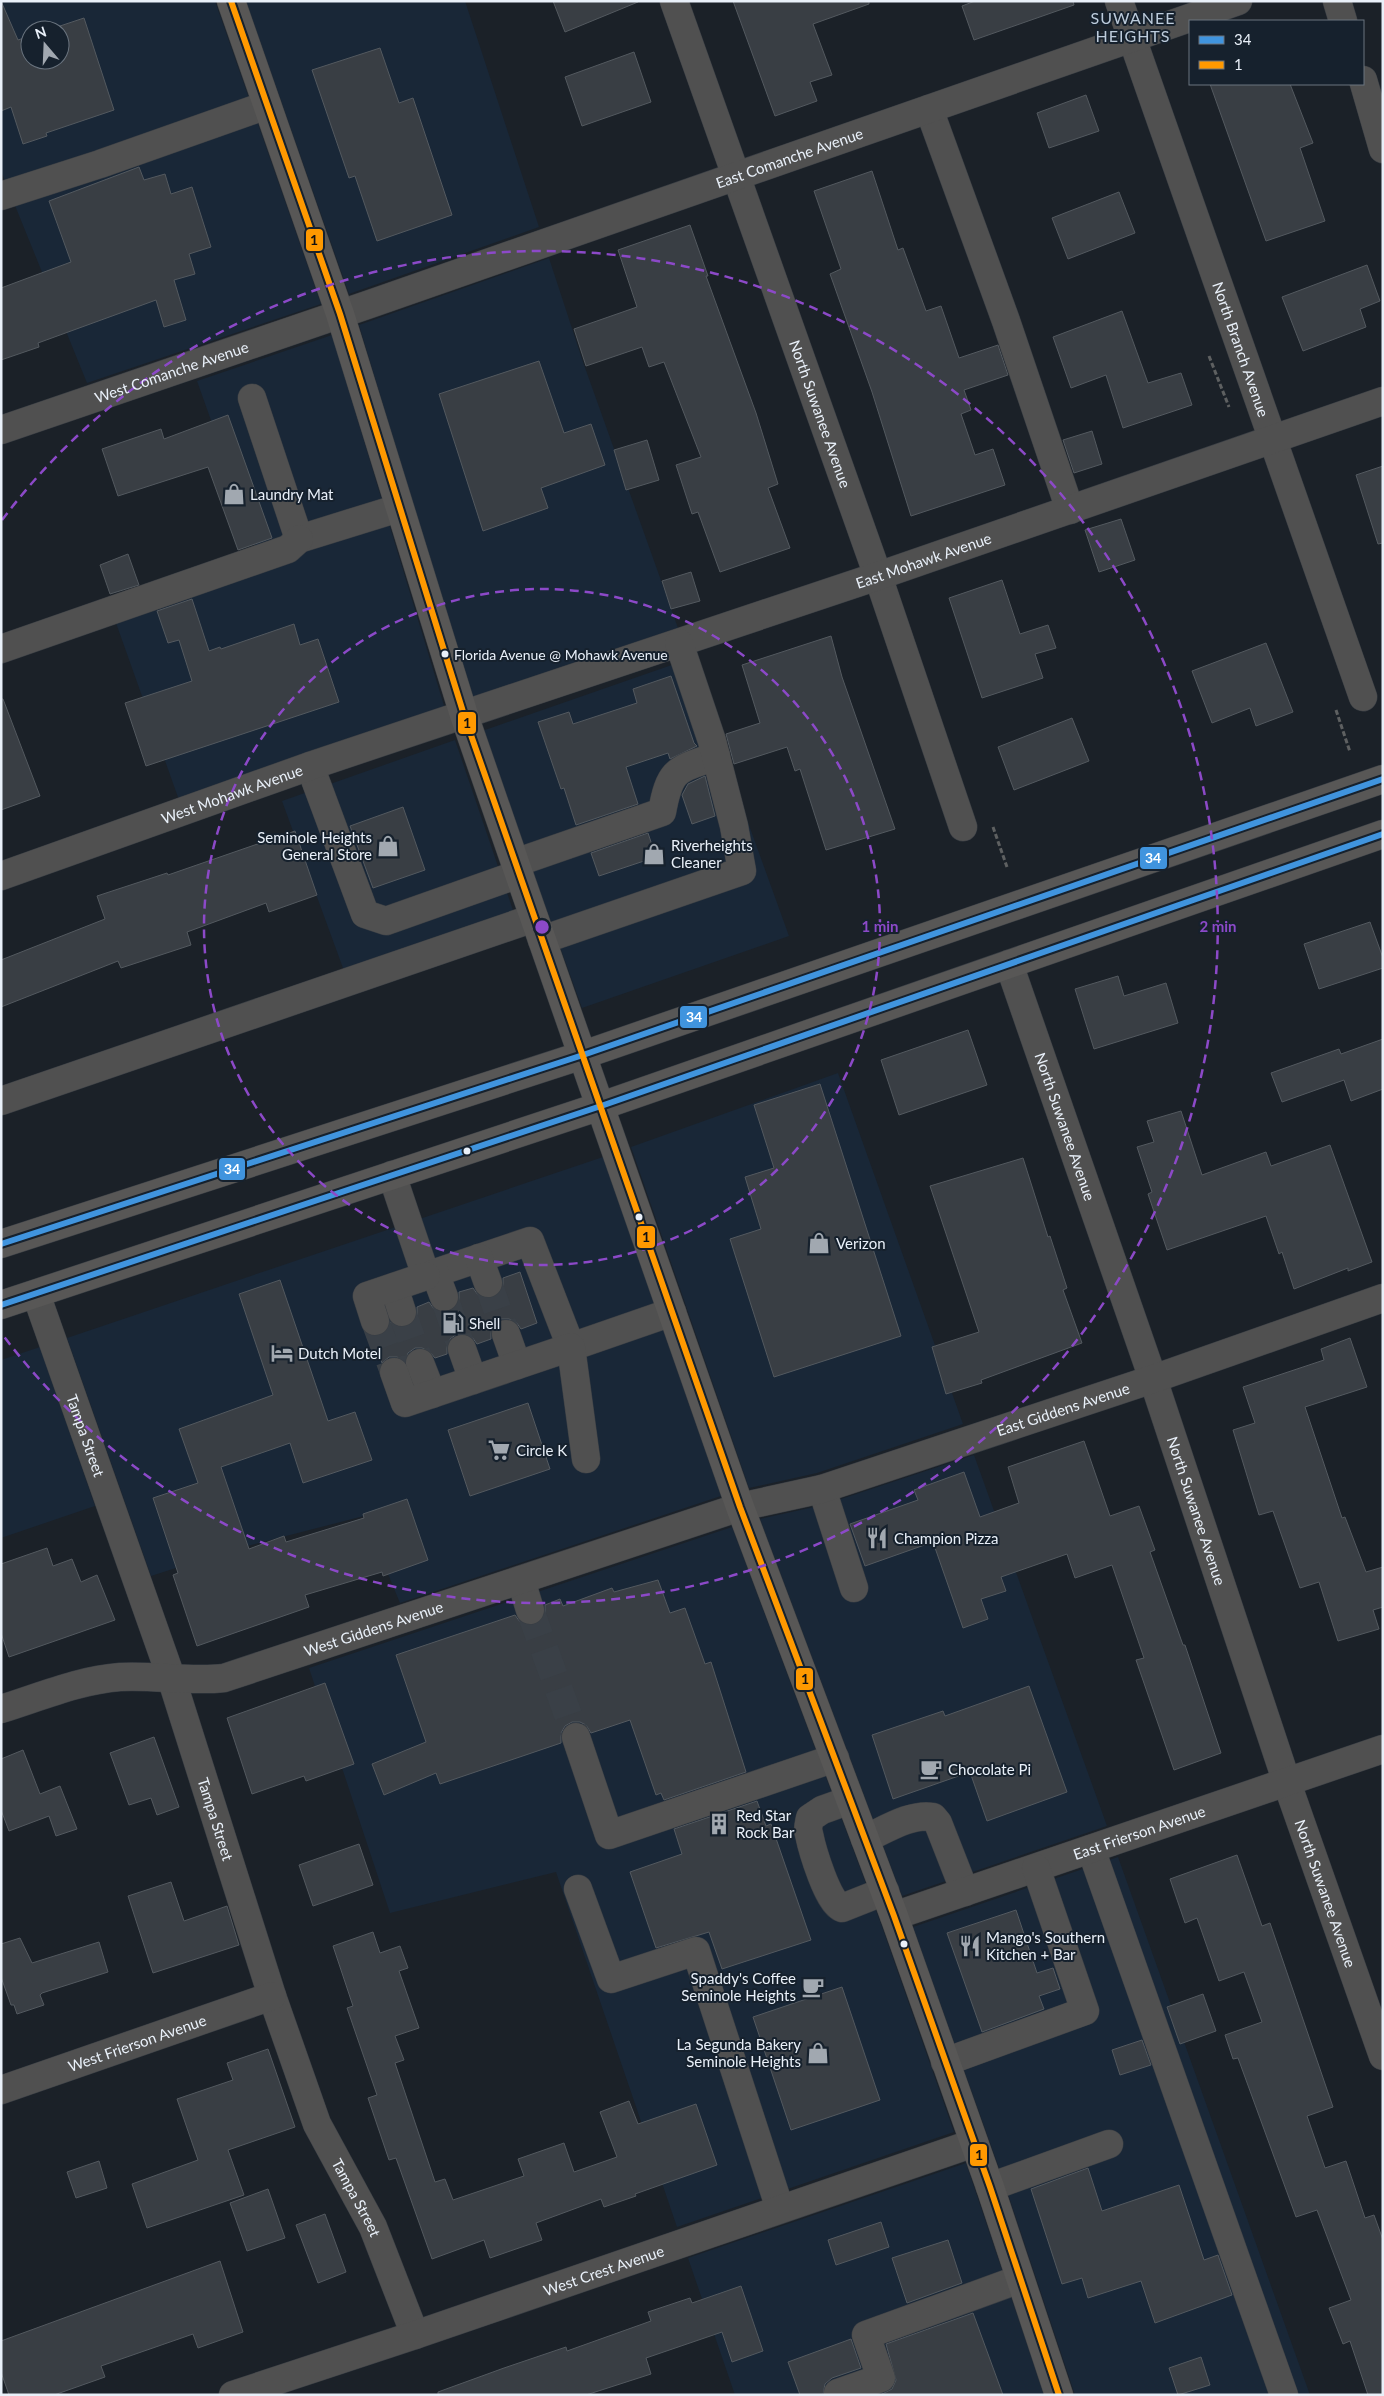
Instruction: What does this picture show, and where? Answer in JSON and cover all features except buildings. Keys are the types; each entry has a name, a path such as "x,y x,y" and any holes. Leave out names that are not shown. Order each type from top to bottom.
{"main road":[{"path":"231,1 340,314 464,715 517,869 740,1507 889,1904 990,2187 1059,2395"},
{"path":"1,1244 583,1055 1383,779"},
{"path":"1,1305 601,1106 1383,834"}],"street":[{"name":"North Suwanee Avenue","path":"674,1 878,576 963,827"},
{"name":"North Branch Avenue","path":"1118,1 1362,697"},
{"name":"East Comanche Avenue","path":"340,314 1238,1"},
{"path":"1337,1 1343,20"},
{"path":"1364,83 1383,149"},
{"path":"1,196 100,164 267,105"},
{"path":"928,109 1006,321 1070,510"},
{"name":"West Comanche Avenue","path":"1,430 340,314"},
{"path":"252,398 299,539"},
{"name":"East Mohawk Avenue","path":"464,715 878,576 1383,401"},
{"path":"1,649 288,549 299,539 399,508"},
{"path":"1,1101 538,929 742,870 734,826 716,756 678,643"},
{"name":"West Mohawk Avenue","path":"1,876 310,766 464,715"},
{"path":"310,766 365,914 386,921 662,812 671,778 680,769 716,756"},
{"name":"North Suwanee Avenue","path":"1008,964 1153,1379 1287,1782 1383,2056"},
{"path":"392,1175 435,1282"},
{"path":"375,1321 367,1296 398,1299 435,1282 483,1270 530,1241 571,1347 586,1459"},
{"name":"Tampa Street","path":"36,1294 171,1677 272,1996 317,2124 373,2227 416,2334"},
{"name":"East Giddens Avenue","path":"740,1507 822,1489 1153,1379 1383,1298"},
{"path":"394,1372 404,1403 672,1312"},
{"path":"506,1334 517,1365"},
{"path":"462,1349 474,1380"},
{"path":"420,1363 432,1394"},
{"path":"822,1489 854,1588"},
{"name":"West Giddens Avenue","path":"1,1709 84,1682 120,1677 171,1677 201,1681 224,1678 740,1507"},
{"path":"521,1580 530,1610"},
{"path":"576,1738 609,1835 835,1758"},
{"name":"East Frierson Avenue","path":"850,1800 822,1810 810,1818 808,1832 830,1896 837,1906 842,1908 889,1904 964,1892 1383,1749"},
{"path":"865,1839 912,1818 924,1815 933,1817 938,1823 964,1892"},
{"path":"1091,1849 1284,2395"},
{"path":"945,2062 1085,2011 1036,1868"},
{"path":"578,1889 611,1979 696,1951 780,2209"},
{"name":"West Frierson Avenue","path":"1,2090 272,1996"},
{"name":"West Crest Avenue","path":"233,2395 974,2143"},
{"path":"990,2187 1109,2144"},
{"path":"839,2395 838,2393 881,2378 866,2336 1020,2279"}],"shaded area":[{"path":"1,1 215,1 321,304 87,383 1,171"},
{"path":"246,1 465,1 539,227 349,294"},
{"path":"549,258 583,362 678,628 472,699 359,325"},
{"path":"332,335 445,709 179,800 116,623 260,558 197,381"},
{"path":"689,659 789,936 582,1008 482,731"},
{"path":"455,740 516,919 347,979 282,801"},
{"path":"838,1073 963,1424 817,1473 749,1488 631,1147"},
{"path":"603,1157 721,1496 400,1603 364,1516 235,1549 151,1576 67,1338"},
{"path":"40,1347 95,1506 1,1538 1,1360"},
{"path":"974,1455 1107,1826 902,1896 760,1519 823,1505"},
{"path":"732,1527 880,1921 954,2132 677,2227 556,1872 390,1913 309,1668"},
{"path":"1118,1857 1310,2395 1075,2395 1004,2182 913,1927"},
{"path":"966,2163 1044,2395 735,2395 688,2258"}],"tunnel":[{"path":"488,1283 506,1334"},
{"path":"444,1297 462,1349"},
{"path":"402,1312 420,1363"},
{"path":"375,1321 394,1372"},
{"path":"530,1610 576,1737"}],"transit line":[{"name":"1","path":"231,1 340,314 464,715 740,1507 894,1916 990,2187 1059,2395"},
{"name":"34","path":"1,1244 583,1055 1383,779"},
{"name":"34","path":"1,1305 601,1106 1383,834"}],"place":[{"name":"Laundry Mat","path":"234,494"},
{"name":"Florida Avenue @ Mohawk Avenue","path":"445,654"},
{"name":"Seminole Heights General Store","path":"388,846"},
{"name":"Riverheights Cleaner","path":"654,854"},
{"name":"Verizon","path":"819,1243"},
{"name":"Shell","path":"453,1323"},
{"name":"Dutch Motel","path":"282,1353"},
{"name":"Circle K","path":"499,1450"},
{"name":"Champion Pizza","path":"877,1538"},
{"name":"Chocolate Pi","path":"931,1769"},
{"name":"Red Star Rock Bar","path":"719,1824"},
{"name":"Mango's Southern Kitchen + Bar","path":"970,1946"},
{"name":"Spaddy's Coffee Seminole Heights","path":"813,1987"},
{"name":"La Segunda Bakery Seminole Heights","path":"818,2053"}],"district":[{"name":"SUWANEE HEIGHTS","path":"1133,26"}]}
